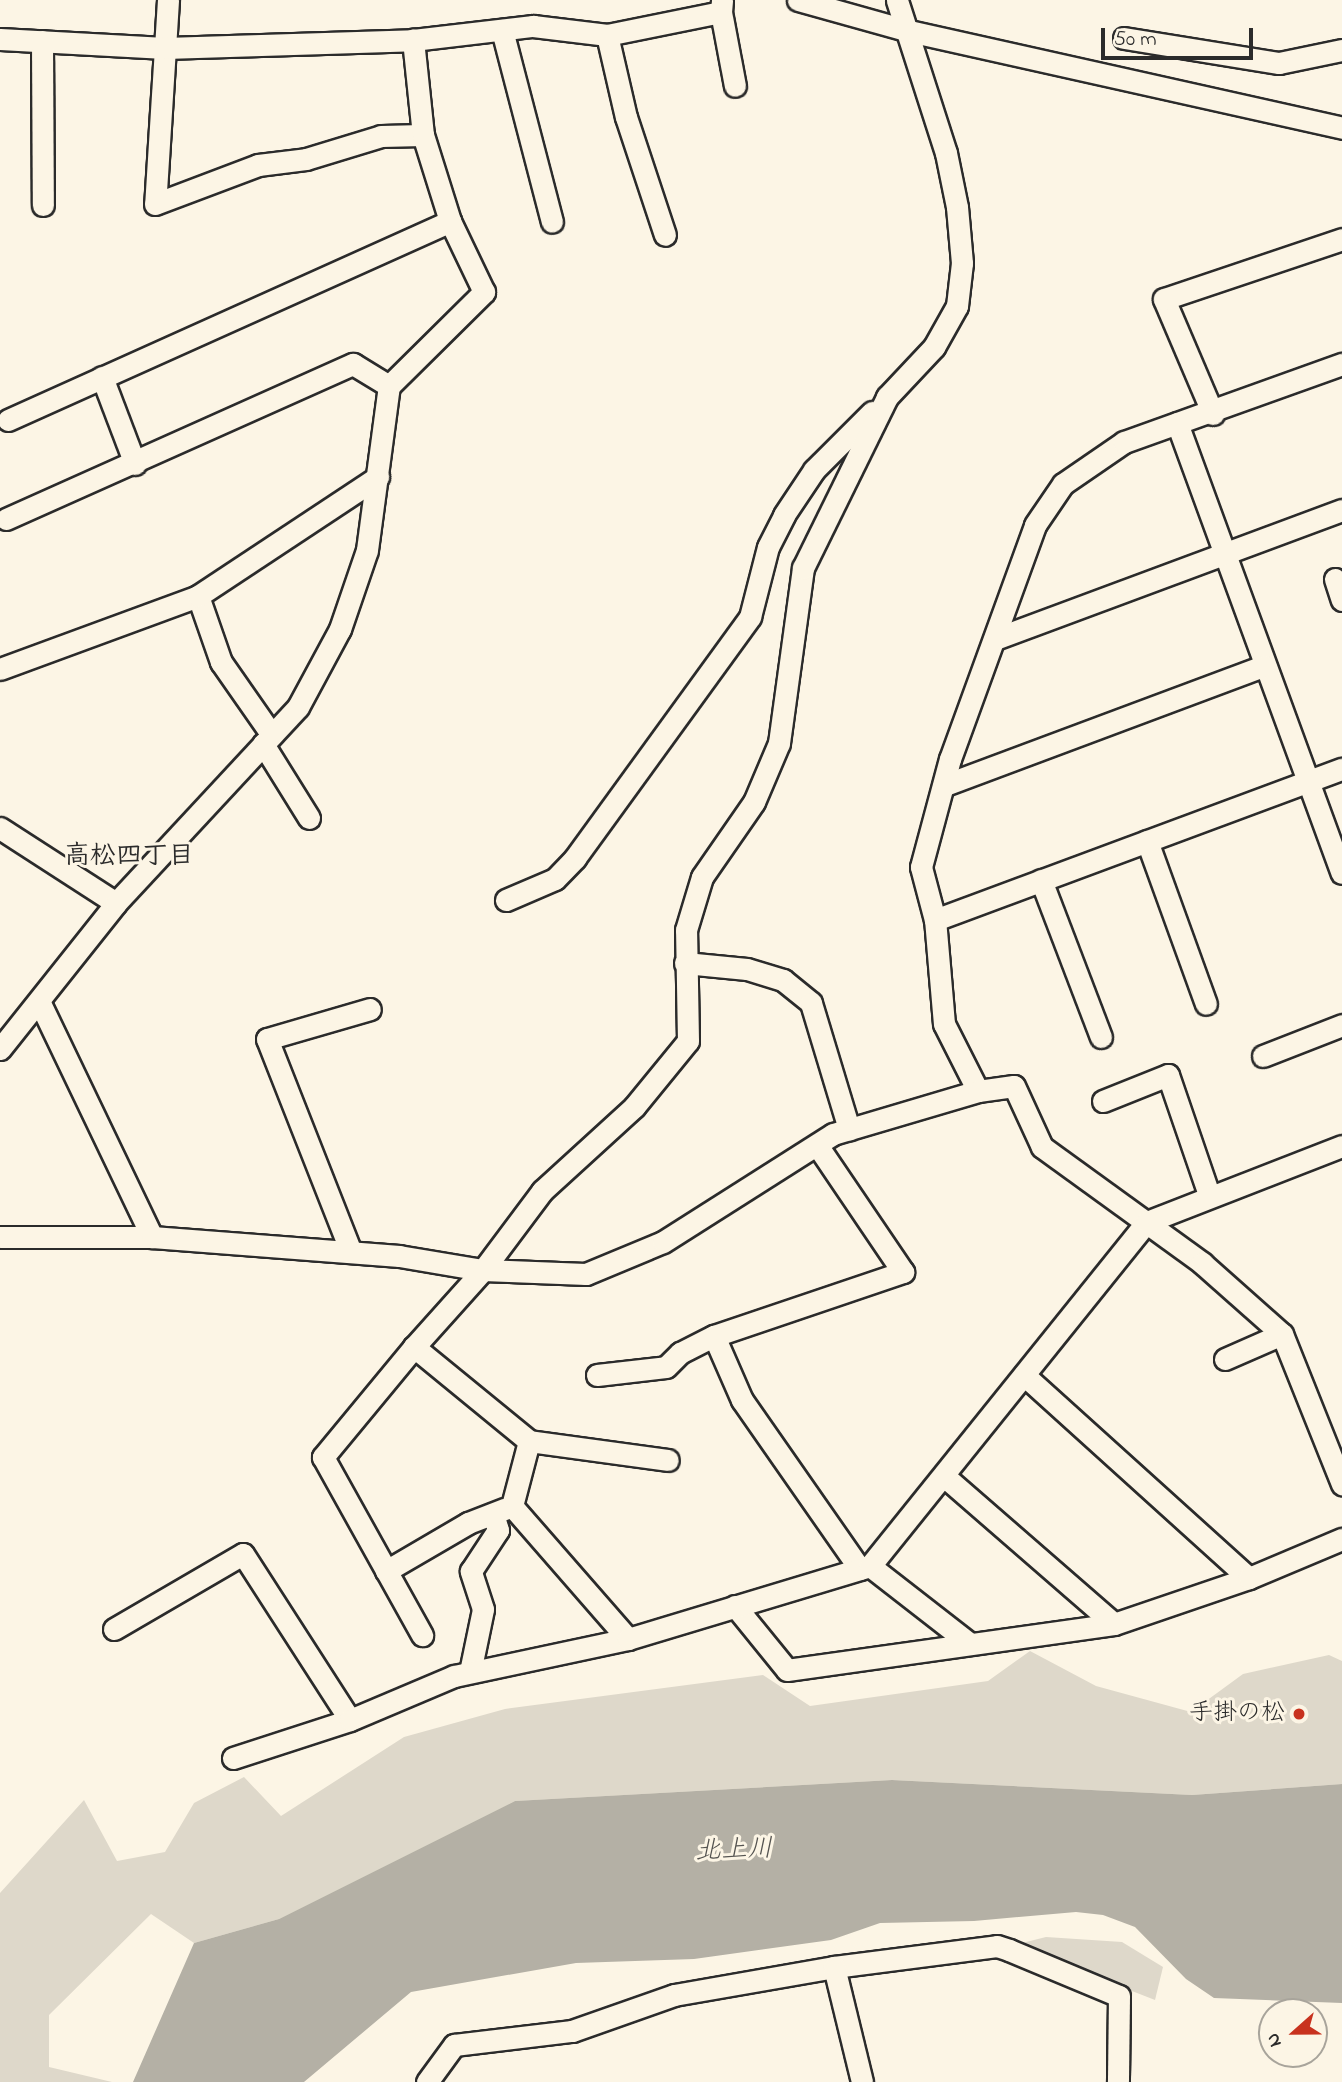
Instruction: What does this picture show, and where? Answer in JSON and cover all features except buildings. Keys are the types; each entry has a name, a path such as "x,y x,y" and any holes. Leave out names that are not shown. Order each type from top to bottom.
{"street":[{"path":"168,0 155,204 258,165 306,159 381,136 423,135"},
{"path":"798,0 909,31 1342,128"},
{"path":"506,900 555,880 575,858 750,617 768,547 814,470 934,347 957,306 962,264 957,207 946,153 897,0"},
{"path":"0,39 165,48 413,40 533,26 607,35 722,6 735,86"},
{"path":"502,30 552,222"},
{"path":"607,35 626,117 665,235"},
{"path":"1124,38 1279,63 1342,50"},
{"path":"0,1049 116,903 298,706 340,629 367,550 389,386 484,292 450,221 423,135 413,40"},
{"path":"42,41 43,205"},
{"path":"8,420 450,221"},
{"path":"1213,414 1164,299 1342,239"},
{"path":"6,519 135,464 353,364 389,386"},
{"path":"978,1091 944,1024 935,919 922,867 945,785 1035,525 1063,484 1124,442 1177,423 1213,414 1342,365"},
{"path":"102,377 135,464"},
{"path":"422,1635 323,1457 414,1347 483,1270 542,1191 634,1107 688,1041 686,930 702,877 754,802 779,743 803,568 887,397"},
{"path":"1177,423 1223,555 1342,873"},
{"path":"0,669 198,596 378,477"},
{"path":"995,639 1342,510"},
{"path":"1335,579 1342,600"},
{"path":"198,596 221,662 268,740 309,818"},
{"path":"945,785 1264,666"},
{"path":"935,919 1342,769"},
{"path":"0,828 116,903"},
{"path":"1147,841 1206,1004"},
{"path":"1041,880 1101,1037"},
{"path":"685,962 747,969 783,980 811,1003 849,1129"},
{"path":"38,1001 152,1237"},
{"path":"351,1252 267,1039 370,1009"},
{"path":"1263,1056 1342,1026"},
{"path":"1103,1101 1168,1076 1209,1195"},
{"path":"0,1237 152,1237 351,1252 483,1270 586,1274 663,1242 817,1145 849,1129 978,1091 1014,1086 1042,1147 1147,1222 1282,1334 1342,1484"},
{"path":"597,1375 666,1367 680,1353 714,1336 903,1272 817,1145"},
{"path":"233,1758 350,1720 470,1672 628,1639 865,1567 944,1476 1147,1222 1209,1195 1342,1146"},
{"path":"1225,1359 1282,1334"},
{"path":"714,1336 742,1400 865,1567 969,1643"},
{"path":"414,1347 529,1441 668,1460"},
{"path":"1024,1376 1249,1578"},
{"path":"470,1672 483,1609 471,1572 498,1530 502,1510 529,1441"},
{"path":"944,1476 1114,1624"},
{"path":"386,1570 502,1510"},
{"path":"502,1510 628,1639"},
{"path":"735,1606 787,1670 1114,1624 1249,1578 1342,1539"},
{"path":"114,1629 243,1554 350,1720"},
{"path":"427,2082 454,2045 572,2031 674,1995 834,1968 997,1946 1119,1996 1118,2082"},
{"path":"834,1968 862,2082"}],"shaded area":[{"path":"1030,1651 1096,1686 1191,1712 1243,1674 1329,1655 1342,1661 1342,1784 1192,1795 892,1780 515,1801 279,1919 194,1943 151,1914 49,2015 49,2067 112,2082 0,2082 0,1893 84,1800 117,1861 165,1852 194,1803 244,1777 281,1816 404,1737 505,1709 763,1675 810,1706 988,1681"},
{"path":"1046,1937 1122,1942 1163,1967 1155,2000 1014,1945"}],"water":[{"name":"北上川","path":"892,1780 1192,1795 1342,1784 1342,2003 1328,2002 1328,1998 1214,1998 1186,1979 1135,1927 1103,1915 1076,1912 974,1921 880,1923 831,1940 694,1959 576,1963 411,1992 304,2082 133,2082 194,1943 279,1919 515,1801"}],"place":[{"name":"手掛の松","path":"1299,1714"}],"district":[{"name":"高松四丁目","path":"129,858"}]}
